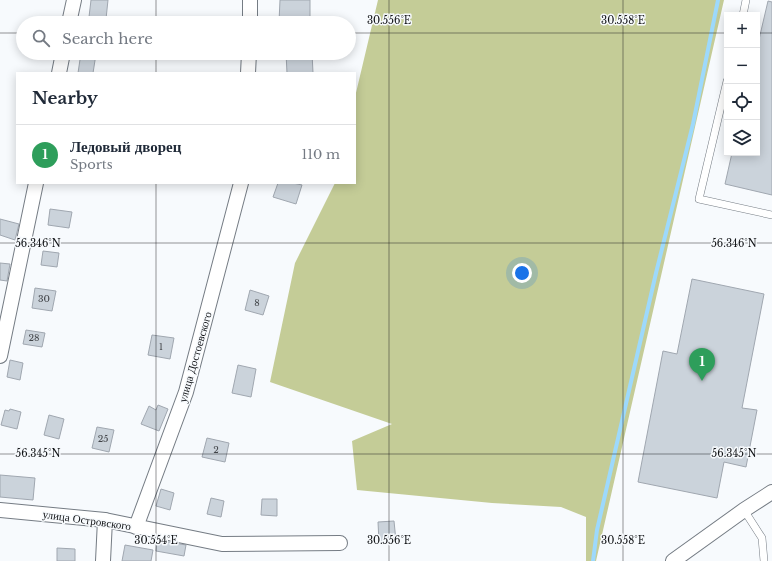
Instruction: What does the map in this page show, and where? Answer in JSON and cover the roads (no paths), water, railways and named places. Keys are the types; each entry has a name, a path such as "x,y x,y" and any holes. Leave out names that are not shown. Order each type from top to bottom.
{"street":[{"path":"71,16 74,0"},
{"path":"250,0 250,16"},
{"path":"59,72 62,60"},
{"path":"248,60 248,72"},
{"path":"0,356 36,184"},
{"name":"улица Достоевского","path":"136,527 186,392 241,184"},
{"path":"673,561 744,510 772,492"},
{"name":"улица Островского","path":"0,510 105,520 222,544 340,543"},
{"path":"103,561 105,520"}],"lane":[{"path":"744,12 746,0"},
{"path":"726,84 699,199 772,215"},
{"path":"744,510 762,538 764,561"}],"waterway":[{"path":"593,561 597,530 656,273 693,124 718,0"}],"place":[{"name":"Ледовый дворец","path":"702,381"}]}
